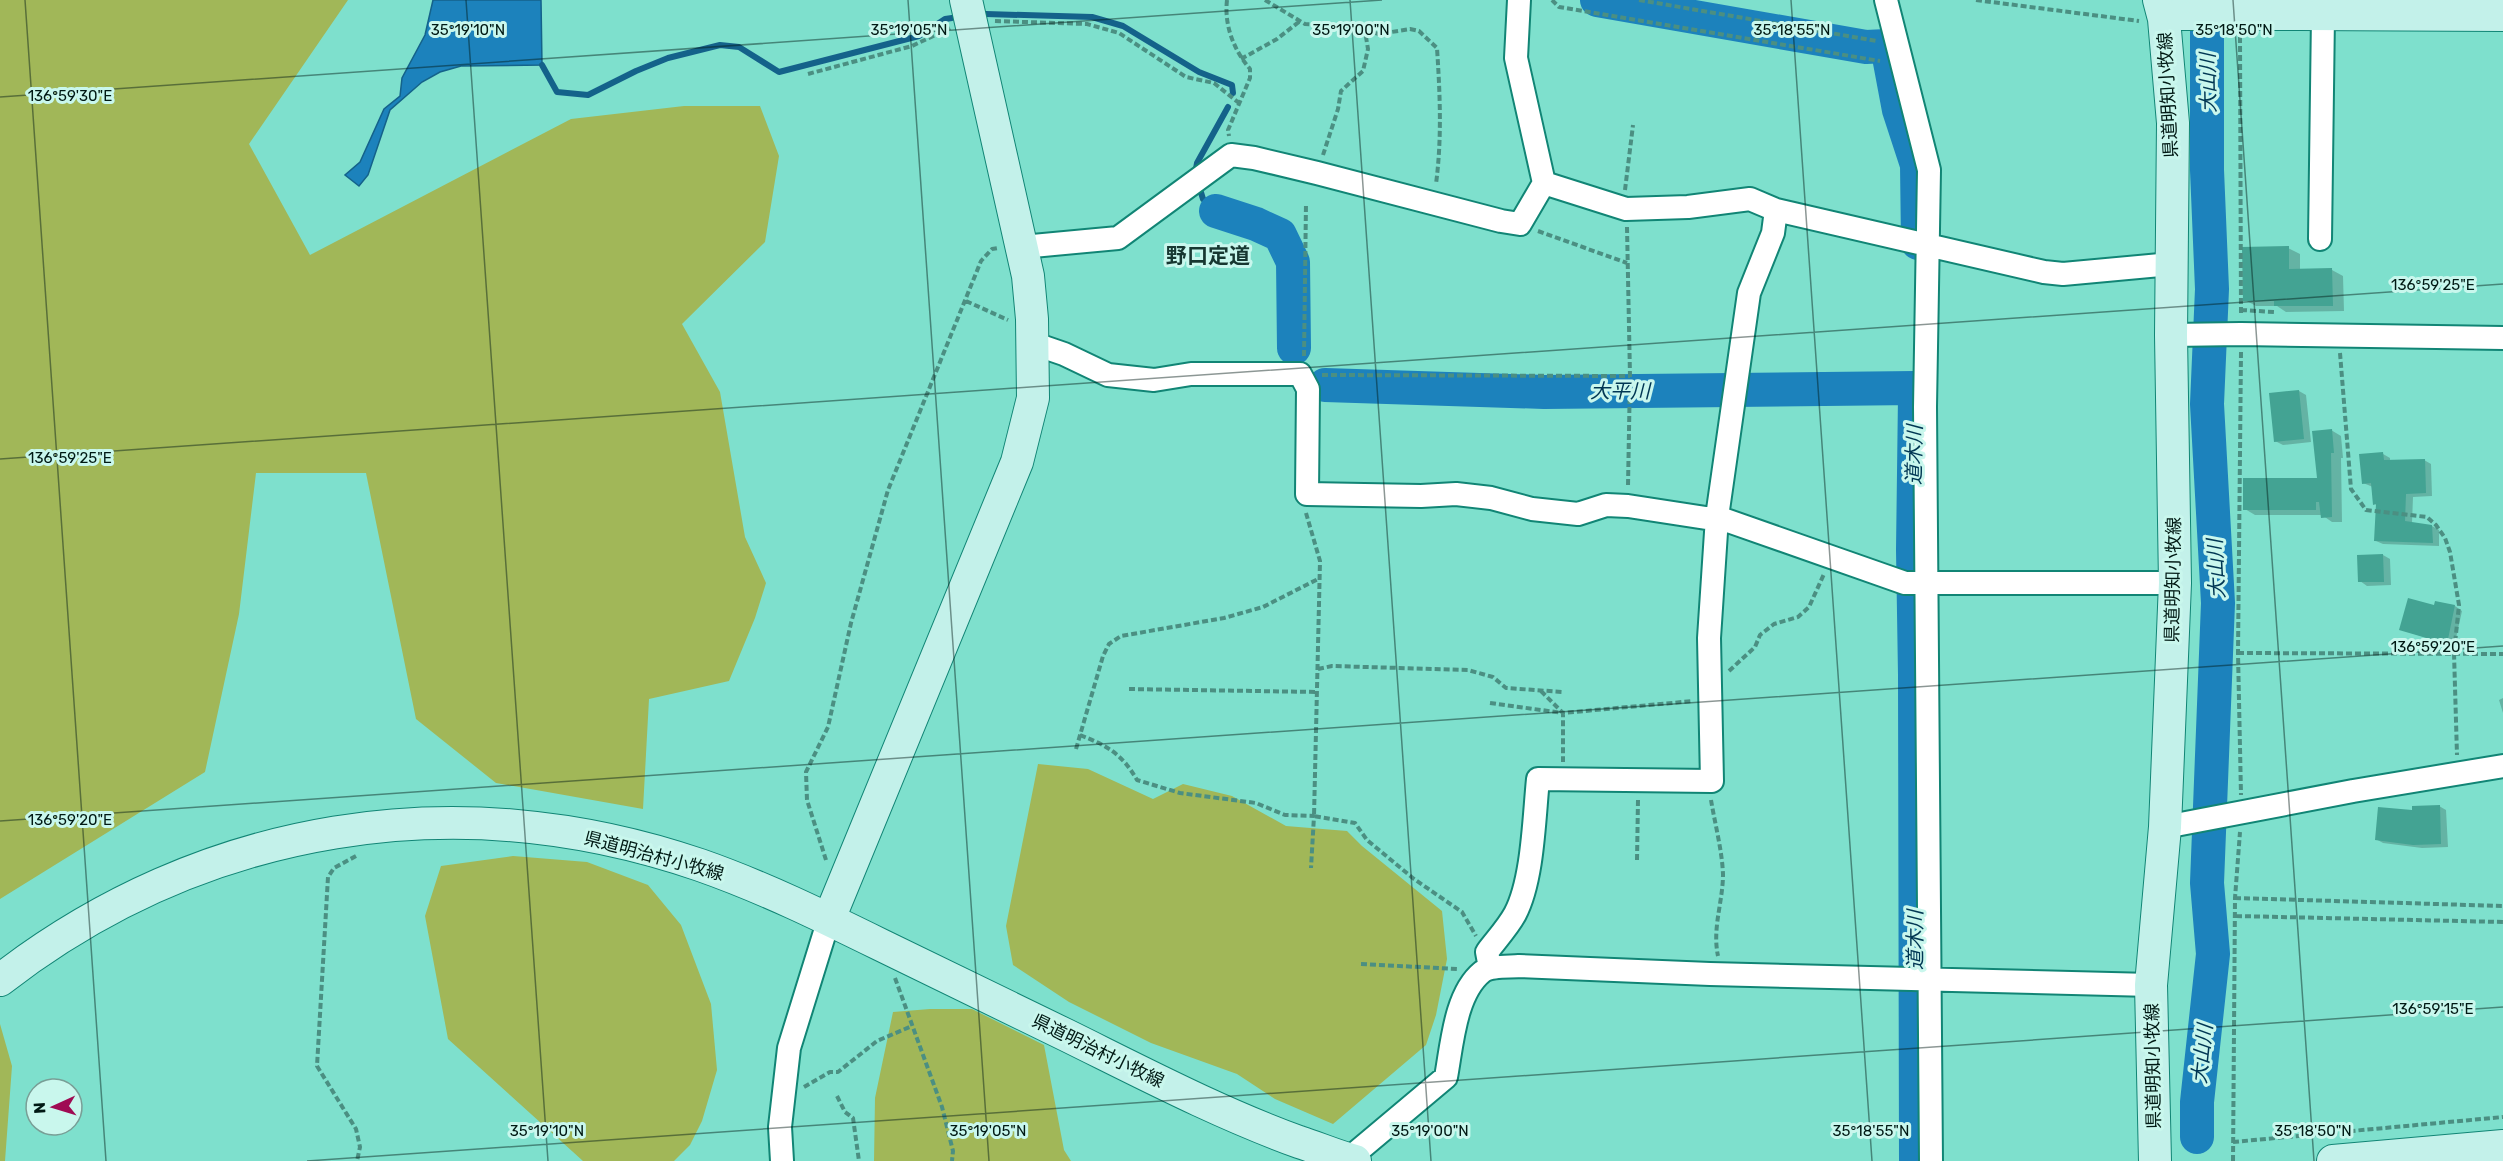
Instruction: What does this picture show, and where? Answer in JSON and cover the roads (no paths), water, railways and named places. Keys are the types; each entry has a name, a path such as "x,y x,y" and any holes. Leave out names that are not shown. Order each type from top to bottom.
{"main road":[{"path":"829,920 1017,462 1033,398 1028,276 968,11"},
{"path":"2168,11 2312,15 2503,15"},
{"name":"県道明知小牧線","path":"2155,1161 2151,985 2175,826 2177,335 2171,264 2173,123 2168,11"},
{"name":"県道明治村小牧線","path":"0,980 34,954 81,924 131,897 221,860 318,834 413,824 510,826 553,831 613,842 712,870 829,920 1226,1113 1350,1160"},
{"path":"2333,1161 2503,1146"}],"street":[{"path":"1021,245 1118,238 1231,155 1317,173 1520,224 1544,183 1516,58 1519,0"},
{"path":"1886,0 1929,170 1925,406 1918,582 1920,978 1931,1161"},
{"path":"2312,15 2320,239"},
{"path":"1544,183 1626,209 1688,207 1749,199 1776,210 2044,272 2063,274 2171,264"},
{"path":"1350,1160 1446,1077 1457,1016 1472,985 1487,964 1521,900 1531,851 1538,779 1712,781 1712,694 1709,638 1717,517 1749,293 1773,233 1776,210"},
{"path":"1032,331 1064,354 1108,375 1154,380 1191,374 1300,374 1308,389 1307,494 1420,496 1456,494 1491,498 1532,509 1578,514 1606,505 1628,506 1706,518 1717,517 1831,557 1918,582 2175,584"},
{"path":"2177,335 2503,338"},
{"path":"2175,826 2353,791 2503,766"},
{"path":"782,1161 780,1127 789,1048 829,920"},
{"path":"1487,964 1724,974 2151,985"}],"water":[{"path":"433,0 541,0 542,65 461,66 440,72 422,82 390,110 368,175 359,186 345,175 360,162 384,109 400,96 402,78 425,35"}],"waterway":[{"name":"道木川","path":"1597,0 1866,47 1887,46 1899,110 1917,165 1918,243"},
{"name":"大山川","path":"2197,1137 2197,1102 2213,954 2207,883 2218,603 2207,404 2212,289 2207,170 2207,0"},
{"path":"986,14 1092,17 1123,26 1199,72 1232,85 1233,93"},
{"path":"542,65 557,92 588,95 668,58 720,45 739,47 779,72 919,36 945,19 952,18"},
{"path":"1195,174 1197,163 1228,107"},
{"path":"1199,186 1203,199 1216,211"},
{"name":"大平川","path":"1216,211 1256,224 1280,235 1293,262 1294,348"},
{"name":"大平川","path":"1325,385 1544,392 1915,388"},
{"name":"道木川","path":"1915,396 1913,550 1916,1161"}],"district":[{"name":"野口定道","path":"1208,256"}]}
